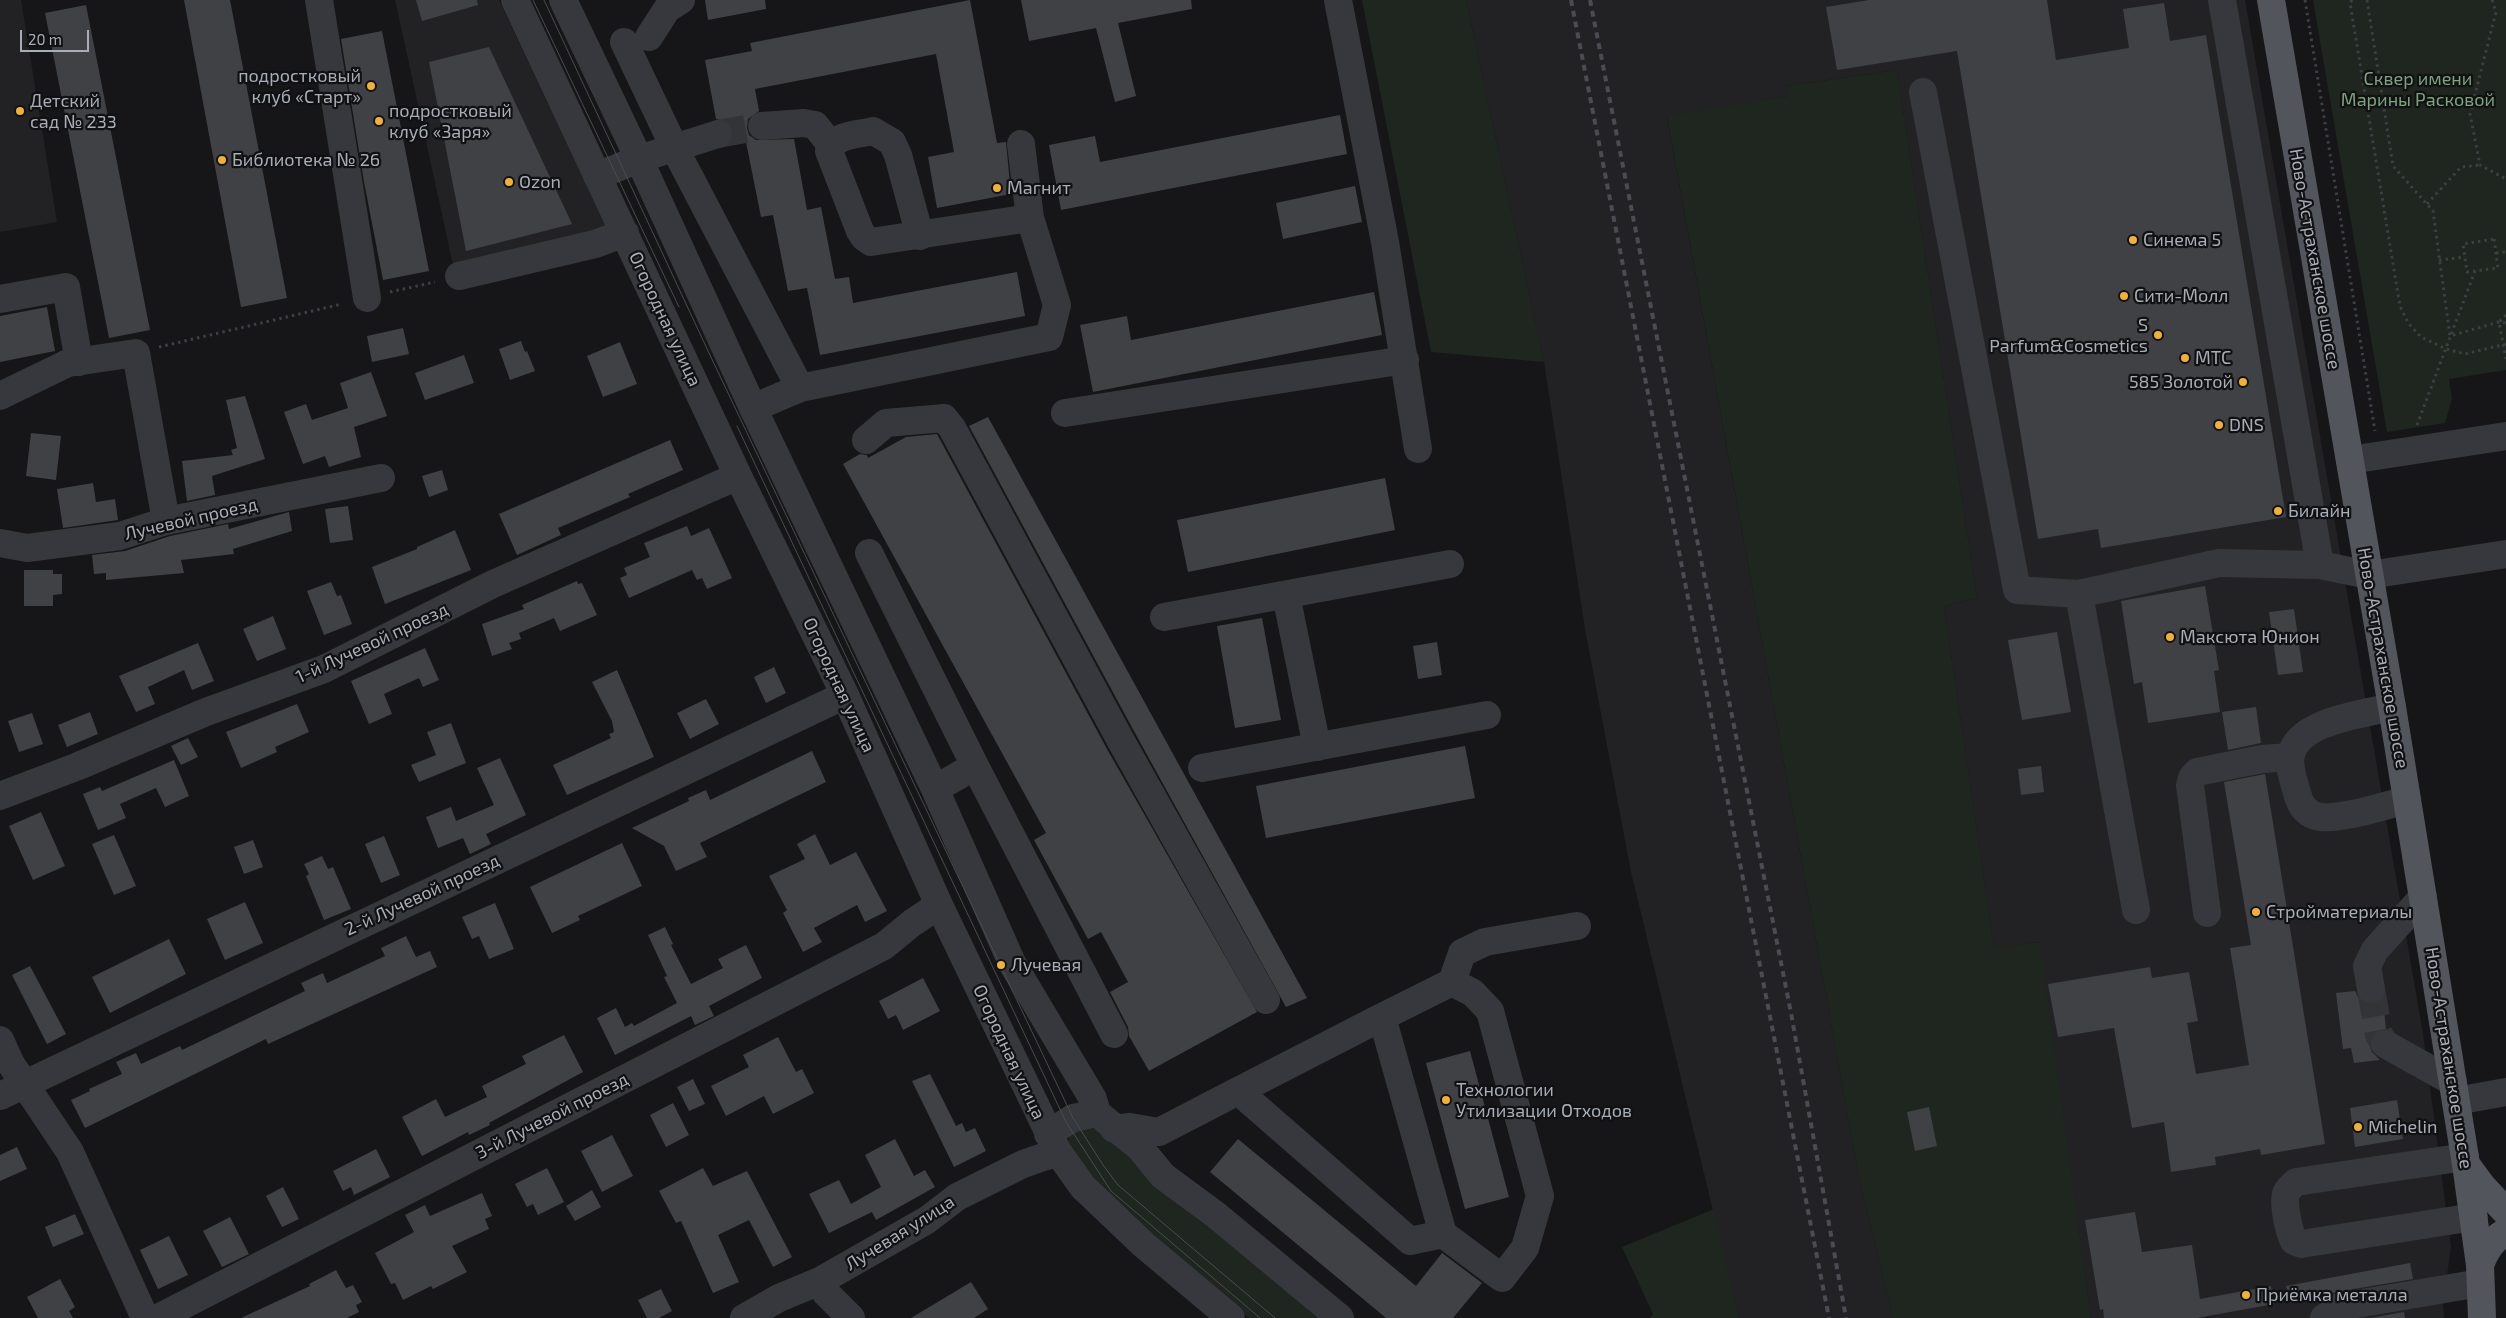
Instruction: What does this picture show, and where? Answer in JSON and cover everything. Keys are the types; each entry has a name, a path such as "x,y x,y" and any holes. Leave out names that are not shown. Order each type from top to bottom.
{"main road":[{"name":"Ново-Астраханское шоссе","path":"2271,0 2423,897 2474,1217 2482,1296"},
{"path":"2465,1161 2482,1186 2506,1212"},
{"path":"2482,1296 2484,1253 2495,1239 2506,1232"}],"street":[{"path":"319,0 367,298"},
{"name":"Огородная улица","path":"515,0 738,476 845,695 939,905 1053,1143 1083,1187 1144,1245 1231,1318"},
{"path":"563,0 753,408 935,789 1012,962 1106,1121 1140,1148 1163,1176 1216,1215 1340,1318"},
{"path":"682,0 667,9 636,40 675,149 800,388"},
{"path":"1338,0 1385,242 1418,449"},
{"path":"2222,0 2320,565"},
{"path":"1923,92 2017,590 2079,594 2219,563 2320,565 2369,575 2506,554"},
{"path":"762,126 804,123 815,125 831,145"},
{"path":"920,236 898,155 892,142 883,135 873,131 837,139 831,145 829,152 864,237 871,242 920,236 1030,218"},
{"path":"597,176 718,134"},
{"path":"753,408 800,388 1049,337 1057,305 1030,218 1021,144"},
{"path":"459,276 595,244 625,233"},
{"path":"0,299 66,287 79,362"},
{"path":"0,401 68,363 136,353 166,521"},
{"path":"1065,413 1405,360"},
{"path":"866,440 886,424 944,418 952,428 1121,741 1266,1000"},
{"path":"2350,460 2506,436"},
{"name":"1-й Лучевой проезд","path":"0,796 76,767 206,712 324,669 493,584 738,476"},
{"name":"Лучевой проезд","path":"0,543 26,548 111,537 166,521 381,478"},
{"path":"869,553 975,766 1114,1034"},
{"path":"1164,617 1286,596 1450,564"},
{"path":"2079,594 2136,910"},
{"path":"1286,596 1317,747"},
{"name":"2-й Лучевой проезд","path":"0,1096 845,695"},
{"path":"2392,707 2334,721 2312,730 2299,738 2290,757 2300,805 2308,812 2320,818 2344,815 2407,800"},
{"path":"1202,768 1487,715"},
{"path":"2207,913 2190,785 2192,778 2197,772 2262,759 2290,757"},
{"path":"935,789 975,766"},
{"path":"2371,989 2367,966 2375,950 2423,897"},
{"name":"3-й Лучевой проезд","path":"158,1318 884,946 912,923 939,905"},
{"path":"1382,1018 1443,1234 1502,1278 1524,1248 1540,1196 1490,1011 1473,993 1452,982 1462,953 1485,942 1576,926"},
{"name":"Лучевая улица","path":"744,1318 779,1298 820,1281 927,1220 957,1197 1023,1164 1053,1143 1073,1118 1106,1121 1158,1132 1452,982"},
{"path":"0,1040 10,1064 70,1152 144,1318"},
{"path":"2385,1044 2454,1092 2506,1092"},
{"path":"1238,1091 1410,1241 1443,1234"},
{"path":"2465,1161 2296,1182 2285,1195 2290,1234 2294,1241 2301,1244 2474,1217"},
{"path":"820,1281 826,1293 851,1318"},
{"path":"2324,1318 2339,1307 2482,1296"}],"path":[{"path":"2305,0 2379,455"},
{"path":"2352,0 2352,13 2400,306 2408,323 2422,337 2446,349 2465,354 2504,344"},
{"path":"2367,0 2393,166 2433,211 2450,336"},
{"path":"2480,165 2470,114 2496,12 2492,0"},
{"path":"2427,204 2462,167 2480,165 2506,179"},
{"path":"2494,239 2496,254 2498,268 2467,272 2463,244 2494,239"},
{"path":"2496,254 2506,252"},
{"path":"2439,260 2465,257"},
{"path":"2408,451 2475,271"},
{"path":"136,353 459,276"},
{"path":"2499,322 2506,315"},
{"path":"2450,336 2499,322 2506,323"},
{"path":"2499,322 2506,359"}],"shaded area":[{"name":"Детский сад № 233","path":"0,0 21,0 57,222 0,232"},
{"path":"395,0 499,0 607,229 454,269"},
{"path":"1466,0 2245,0 2423,1034 2451,1247 2443,1303 2444,1318 2091,1318 2039,942 1994,949 1944,606 1977,598 1897,70 1787,86 1789,96 1667,117 1859,1178 1893,1318 1739,1318 1631,872 1585,629 1544,362"}],"green space":[{"path":"1362,0 1466,0 1544,362 1431,352"},
{"name":"Сквер имени Марины Расковой","path":"2313,0 2506,0 2506,370 2449,379 2452,399 2445,423 2387,432"},
{"path":"1897,70 1977,598 1944,606 1994,948 2040,942 2091,1318 1893,1318 1859,1178 1667,116 1788,96 1787,86"},
{"path":"1086,1126 1113,1135 1330,1318 1249,1318 1151,1237 1092,1180 1069,1144 1069,1132"},
{"path":"1714,1209 1739,1318 1650,1318 1653,1314 1622,1247"}],"building":[{"path":"184,0 230,0 287,298 241,307"},
{"path":"416,0 477,0 478,5 422,21"},
{"path":"705,0 765,0 766,9 708,20"},
{"path":"970,0 997,143 1006,142 1011,194 937,208 928,157 954,152 936,54 755,89 759,111 748,119 747,128 749,135 756,140 794,139 807,210 821,207 835,279 849,277 853,303 1017,272 1025,316 820,355 807,288 788,291 773,215 761,217 746,142 728,146 733,138 733,129 728,122 716,119 705,60 752,51 750,43"},
{"path":"1021,0 1191,0 1192,9 1118,23 1136,96 1115,102 1096,28 1029,41"},
{"name":"Сити-Молл","path":"1869,0 2047,0 2056,60 2129,48 2123,9 2164,3 2170,41 2206,35 2286,517 2101,548 2098,529 2038,539 1957,51 1837,70 1826,7"},
{"path":"86,5 150,330 109,338 45,13"},
{"path":"382,31 429,271 383,280 364,182 341,39"},
{"path":"489,47 572,224 466,251 429,62"},
{"path":"1340,115 1347,154 1061,210 1049,145 1095,136 1100,162"},
{"path":"1355,186 1362,222 1283,239 1276,203"},
{"path":"1374,292 1382,335 1093,392 1080,325 1127,316 1131,340"},
{"path":"47,307 55,351 0,362 0,316"},
{"path":"403,328 409,354 372,362 367,336"},
{"path":"521,341 535,371 510,380 499,349"},
{"path":"620,342 637,384 603,397 587,356"},
{"path":"464,355 474,383 425,400 415,373"},
{"path":"371,372 387,416 354,427 361,457 329,467 325,456 303,464 284,412 306,404 312,420 348,408 340,383"},
{"path":"245,396 265,459 212,476 215,495 187,501 182,461 233,455 231,450 237,448 226,400"},
{"path":"988,417 1307,998 1286,1007 1135,733 969,426"},
{"path":"31,433 61,436 56,480 26,476"},
{"path":"937,434 1107,749 1257,1012 1149,1071 1129,1036 1128,1027 1110,992 1128,982 1101,932 1088,939 1034,840 1046,833 843,464 860,454 867,455 868,458 906,437"},
{"path":"670,440 683,470 628,494 630,497 558,528 561,535 517,555 499,514"},
{"path":"442,470 448,490 429,497 422,476"},
{"path":"1385,478 1395,530 1188,572 1177,520"},
{"path":"93,483 96,502 115,499 118,520 63,528 57,489"},
{"path":"348,506 353,540 330,543 325,509"},
{"path":"289,512 292,531 233,549 234,554 181,560 184,573 106,580 106,573 94,574 92,555 125,551 170,536 228,524 229,529"},
{"path":"687,526 691,536 709,528 732,578 707,589 702,578 697,580 692,570 629,598 620,578 627,575 624,568 650,557 644,543"},
{"path":"455,530 471,570 385,604 372,567 417,549 417,547"},
{"path":"24,570 53,570 53,574 62,574 62,594 53,595 53,606 24,606"},
{"path":"577,581 578,584 582,583 597,615 560,631 554,618 519,633 521,639 509,643 512,649 492,656 482,624 524,609 522,605"},
{"path":"331,582 337,596 341,595 352,624 324,635 307,591"},
{"path":"2205,586 2219,670 2214,671 2220,712 2148,723 2142,682 2134,684 2121,601"},
{"path":"2294,609 2303,672 2278,675 2269,612"},
{"path":"273,616 286,649 257,661 243,629"},
{"path":"1262,618 1281,720 1235,728 1217,626"},
{"path":"2057,632 2071,712 2022,720 2008,640"},
{"path":"1437,642 1442,675 1418,679 1413,646"},
{"path":"198,643 214,681 192,690 184,670 148,687 155,704 136,712 119,676"},
{"path":"425,648 439,680 423,687 419,678 384,694 392,714 369,724 351,681"},
{"path":"774,667 786,693 766,703 754,677"},
{"path":"617,670 654,757 567,795 553,765 611,738 609,734 614,732 612,721 592,682"},
{"path":"706,699 719,724 690,739 677,713"},
{"path":"297,704 309,732 275,747 277,752 241,768 226,732"},
{"path":"2256,707 2261,743 2228,750 2222,712"},
{"path":"90,712 98,734 67,747 58,725"},
{"path":"32,713 43,744 19,752 8,721"},
{"path":"451,723 466,763 419,782 411,765 436,755 427,732"},
{"path":"188,738 198,757 181,765 171,746"},
{"path":"1465,746 1475,798 1266,838 1256,786"},
{"path":"812,751 826,782 700,843 707,857 676,871 664,846 632,828 689,801 688,798 706,790 710,800"},
{"path":"500,758 526,815 486,834 491,844 470,854 463,838 438,848 426,817 451,807 456,821 494,805 477,768"},
{"path":"174,760 189,796 165,807 156,788 120,804 126,818 98,830 83,794 100,787 102,791"},
{"path":"2041,766 2044,792 2021,795 2018,769"},
{"path":"2265,774 2325,1144 2261,1155 2260,1149 2215,1157 2216,1165 2171,1172 2164,1122 2132,1128 2114,1028 2058,1037 2048,984 2150,967 2152,978 2189,972 2198,1021 2187,1023 2196,1074 2249,1065 2230,948 2251,945 2224,782"},
{"path":"41,812 65,866 33,880 9,826"},
{"path":"815,834 830,865 856,852 887,911 865,922 857,905 814,928 822,942 803,952 783,913 787,910 769,876 805,859 797,844"},
{"path":"114,835 136,886 114,895 92,844"},
{"path":"384,836 400,875 381,883 365,844"},
{"path":"253,840 263,867 244,874 234,847"},
{"path":"622,843 642,886 578,916 580,920 552,933 530,887"},
{"path":"322,856 328,869 333,867 351,909 324,920 306,876 309,874 304,864"},
{"path":"245,902 263,943 225,960 207,919"},
{"path":"495,903 514,949 489,959 479,936 472,939 462,917"},
{"path":"665,927 673,944 671,945 691,984 723,968 718,959 746,945 762,978 709,1006 714,1016 695,1025 691,1016 615,1055 597,1018 616,1008 625,1027 632,1023 634,1026 677,1003 664,977 667,976 648,935"},
{"path":"406,936 416,957 430,951 437,967 268,1044 266,1039 85,1128 71,1100 90,1091 89,1089 122,1074 116,1062 136,1053 141,1064 180,1046 182,1050 305,991 301,983 323,973 327,983 385,956 381,948"},
{"path":"169,939 186,974 110,1013 92,977"},
{"path":"30,966 66,1034 47,1044 12,975"},
{"path":"923,978 940,1011 903,1030 896,1015 888,1019 879,1001"},
{"path":"2355,991 2359,999 2366,1004 2374,1004 2383,999 2386,1029 2377,1031 2371,1037 2369,1044 2372,1052 2380,1060 2354,1063 2351,1048 2343,1049 2336,993"},
{"path":"564,1035 583,1072 489,1123 490,1125 469,1135 468,1132 422,1156 402,1117 436,1099 445,1117 487,1097 482,1086 526,1064 522,1056"},
{"path":"778,1037 796,1072 802,1069 814,1093 773,1114 764,1096 726,1116 711,1086 749,1067 743,1055"},
{"path":"1470,1051 1509,1197 1465,1209 1426,1063"},
{"path":"930,1074 956,1126 962,1123 966,1132 975,1128 986,1151 954,1167 912,1081"},
{"path":"693,1079 705,1104 689,1111 677,1087"},
{"path":"2397,1100 2403,1139 2355,1147 2350,1108"},
{"path":"673,1103 689,1135 666,1147 650,1115"},
{"path":"1929,1107 1937,1146 1915,1151 1907,1112"},
{"path":"612,1135 633,1176 602,1192 581,1151"},
{"path":"895,1139 914,1176 925,1170 935,1187 876,1220 872,1212 829,1233 809,1194 839,1180 851,1204 881,1187 865,1155"},
{"path":"1238,1139 1416,1286 1442,1253 1482,1283 1453,1318 1386,1318 1210,1172"},
{"path":"17,1147 27,1169 0,1181 0,1155"},
{"path":"376,1149 390,1177 354,1195 351,1187 343,1191 333,1171"},
{"path":"547,1168 564,1202 538,1215 533,1204 527,1207 515,1184"},
{"path":"703,1168 713,1186 747,1171 792,1257 773,1267 749,1220 718,1235 739,1282 713,1293 681,1221 676,1223 659,1191"},
{"path":"283,1187 299,1219 282,1227 266,1196"},
{"path":"592,1190 601,1207 575,1221 566,1206"},
{"path":"482,1193 492,1216 485,1219 489,1229 452,1246 467,1272 433,1289 431,1286 403,1300 395,1283 391,1284 375,1253 414,1232 405,1215 425,1205 430,1216"},
{"path":"2135,1212 2142,1252 2192,1245 2200,1299 2271,1286 2274,1304 2197,1318 2104,1318 2103,1309 2100,1310 2085,1220"},
{"path":"75,1214 84,1234 53,1247 45,1227"},
{"path":"230,1217 249,1254 222,1267 203,1231"},
{"path":"169,1236 188,1275 158,1289 140,1250"},
{"path":"2410,1263 2413,1279 2336,1292 2328,1296 2290,1303 2286,1286"},
{"path":"336,1270 346,1288 353,1285 362,1302 356,1305 359,1312 347,1318 241,1318 310,1286 309,1284"},
{"path":"60,1279 75,1307 69,1311 73,1318 38,1318 27,1297"},
{"path":"971,1282 988,1309 974,1318 911,1318"},
{"path":"661,1289 672,1311 659,1318 647,1318 638,1300"},
{"path":"2404,1312 2405,1318 2370,1318"}],"tunnel":[{"path":"718,134 762,126"},
{"path":"2371,989 2379,1035 2385,1044"}],"tram line":[{"path":"533,0 679,307"},
{"path":"544,0 709,353 1073,1118 1118,1185 1275,1318"},
{"path":"737,426 1066,1122 1111,1191 1260,1318"}],"railway":[{"path":"1571,0 1829,1318"},
{"path":"1590,0 1791,1013 1846,1318"}],"place":[{"name":"подростковый клуб «Старт»","path":"371,86"},
{"name":"Детский сад № 233","path":"20,111"},
{"name":"подростковый клуб «Заря»","path":"379,121"},
{"name":"Библиотека № 26","path":"222,160"},
{"name":"Ozon","path":"509,182"},
{"name":"Магнит","path":"997,188"},
{"name":"Синема 5","path":"2133,240"},
{"name":"Сити-Молл","path":"2124,296"},
{"name":"S Parfum&Cosmetics","path":"2158,335"},
{"name":"МТС","path":"2185,358"},
{"name":"585 Золотой","path":"2243,382"},
{"name":"DNS","path":"2219,425"},
{"name":"Билайн","path":"2278,511"},
{"name":"Максюта Юнион","path":"2170,637"},
{"name":"Стройматериалы","path":"2256,912"},
{"name":"Лучевая","path":"1001,965"},
{"name":"Технологии Утилизации Отходов","path":"1446,1100"},
{"name":"Michelin","path":"2358,1127"},
{"name":"Приёмка металла","path":"2246,1295"}]}
